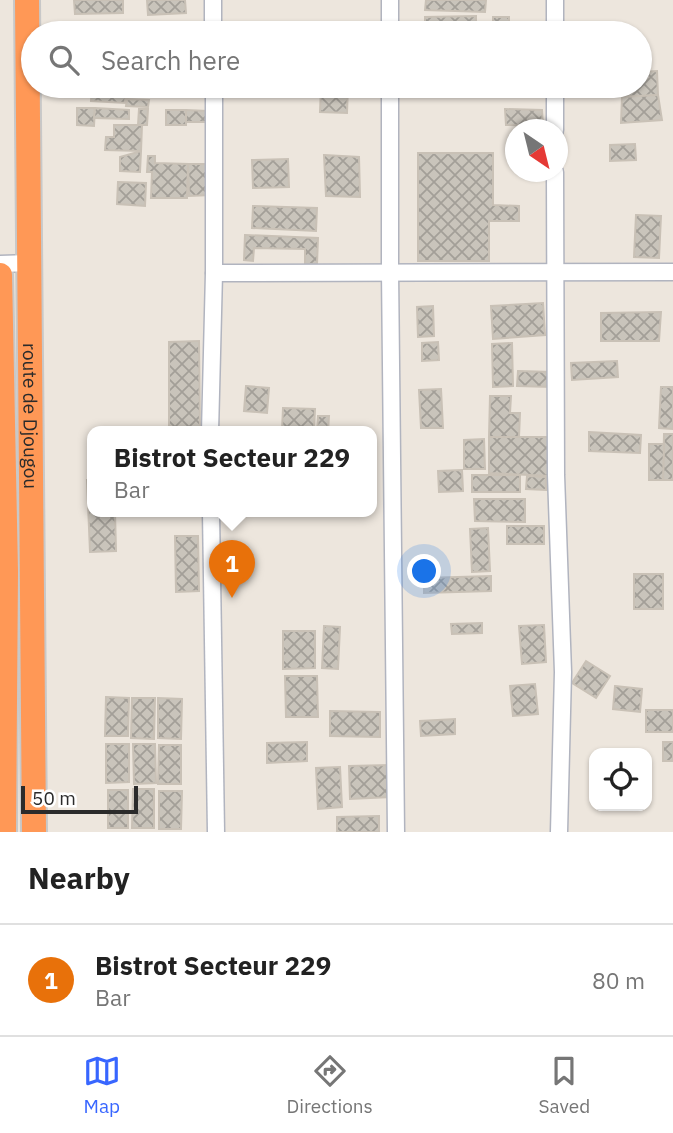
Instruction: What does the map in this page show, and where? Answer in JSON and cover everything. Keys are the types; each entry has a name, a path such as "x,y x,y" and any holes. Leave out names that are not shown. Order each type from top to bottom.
{"highway":[{"name":"route de Djougou","path":"27,0 27,21"},
{"name":"route de Djougou","path":"28,98 34,832"},
{"name":"route de Djougou","path":"0,275 6,572 4,832"}],"street":[{"path":"213,0 213,21"},
{"path":"390,0 390,21"},
{"path":"555,0 555,21"},
{"path":"210,426 214,98"},
{"path":"390,98 396,832"},
{"path":"555,98 555,119"},
{"path":"555,182 556,475 563,673 559,832"},
{"path":"0,264 30,263"},
{"path":"214,273 673,272"},
{"path":"211,517 216,832"}],"building":[{"path":"74,0 123,0 123,13 75,14"},
{"path":"147,0 185,0 186,13 148,15"},
{"path":"426,0 486,0 485,12 425,10"},
{"path":"476,16 476,21 425,21 425,17"},
{"path":"493,17 509,17 509,21 493,21"},
{"path":"652,71 657,71 658,95 652,95"},
{"path":"652,95 658,95 662,120 621,123 622,98 652,98"},
{"path":"91,98 125,98 125,103 91,101"},
{"path":"321,98 348,98 347,113 320,112"},
{"path":"127,99 149,100 148,107 126,106"},
{"path":"77,108 95,108 94,126 77,125"},
{"path":"95,108 129,110 129,119 94,118"},
{"path":"139,109 148,109 147,125 138,125"},
{"path":"505,109 542,110 543,119 506,119"},
{"path":"166,110 186,110 186,125 166,125"},
{"path":"186,110 207,111 206,122 186,122"},
{"path":"114,125 142,125 141,151 105,150 106,137 114,137"},
{"path":"635,144 636,160 610,161 610,145"},
{"path":"141,151 140,172 120,171 120,157"},
{"path":"418,153 493,153 493,205 519,206 519,221 489,221 489,261 418,261"},
{"path":"324,155 359,157 360,197 326,196"},
{"path":"148,156 155,156 155,163 188,164 187,198 151,198 152,172 147,172"},
{"path":"288,159 289,187 253,188 252,160"},
{"path":"188,164 210,164 211,195 189,196"},
{"path":"118,182 146,183 145,206 117,204"},
{"path":"253,206 317,208 316,231 252,228"},
{"path":"636,215 661,216 659,258 634,257"},
{"path":"245,235 318,238 317,264 305,264 305,249 254,248 253,261 244,260"},
{"path":"543,303 545,335 493,339 491,306"},
{"path":"433,306 434,336 418,337 417,307"},
{"path":"661,312 659,341 601,341 601,313"},
{"path":"199,341 200,426 169,426 169,342"},
{"path":"438,342 439,360 422,361 422,343"},
{"path":"512,343 513,386 493,387 492,344"},
{"path":"617,361 618,377 572,380 571,363"},
{"path":"518,371 553,372 552,387 517,386"},
{"path":"246,386 269,388 267,413 244,411"},
{"path":"661,387 673,387 673,429 659,428"},
{"path":"441,389 443,428 421,428 419,390"},
{"path":"490,396 511,396 510,413 520,413 519,437 489,437"},
{"path":"283,408 315,409 314,426 282,426"},
{"path":"318,416 329,416 328,426 317,426"},
{"path":"589,432 641,435 640,453 589,451"},
{"path":"664,434 673,434 673,480 663,480"},
{"path":"489,437 553,437 551,476 489,473"},
{"path":"484,439 485,469 464,469 464,440"},
{"path":"649,444 664,444 663,480 649,480"},
{"path":"462,470 463,491 439,492 438,471"},
{"path":"472,475 520,475 520,492 472,492"},
{"path":"527,476 546,477 546,490 526,489"},
{"path":"474,499 525,499 525,522 475,521"},
{"path":"89,517 115,517 116,551 90,552"},
{"path":"507,526 544,526 544,544 507,544"},
{"path":"488,528 490,571 472,572 470,529"},
{"path":"175,536 198,536 199,591 176,592"},
{"path":"634,574 663,574 663,609 634,609"},
{"path":"491,576 491,591 424,593 424,578"},
{"path":"482,623 482,633 452,634 451,624"},
{"path":"544,625 546,662 522,664 519,626"},
{"path":"324,626 340,627 338,669 322,668"},
{"path":"283,631 315,631 315,668 283,669"},
{"path":"586,661 610,676 596,698 572,683"},
{"path":"285,676 317,676 318,717 286,717"},
{"path":"535,684 538,714 513,716 510,686"},
{"path":"615,686 642,689 640,712 613,709"},
{"path":"106,697 129,698 128,736 105,736"},
{"path":"132,698 155,698 154,739 131,738"},
{"path":"158,698 182,699 181,739 158,738"},
{"path":"646,710 673,710 673,732 646,732"},
{"path":"330,711 380,712 380,737 330,736"},
{"path":"455,719 455,734 421,736 420,721"},
{"path":"307,742 307,761 267,763 267,743"},
{"path":"663,742 673,742 673,761 663,761"},
{"path":"106,744 129,744 129,782 106,783"},
{"path":"133,744 155,744 156,783 134,784"},
{"path":"159,745 181,745 181,784 158,784"},
{"path":"390,765 391,797 350,799 349,766"},
{"path":"340,767 342,807 318,809 316,768"},
{"path":"133,789 154,789 154,828 132,828"},
{"path":"108,790 128,790 128,828 108,828"},
{"path":"159,791 182,791 181,829 159,829"},
{"path":"379,816 379,832 337,832 337,817"}],"place":[{"name":"Bistrot Secteur 229","path":"232,598"}]}
